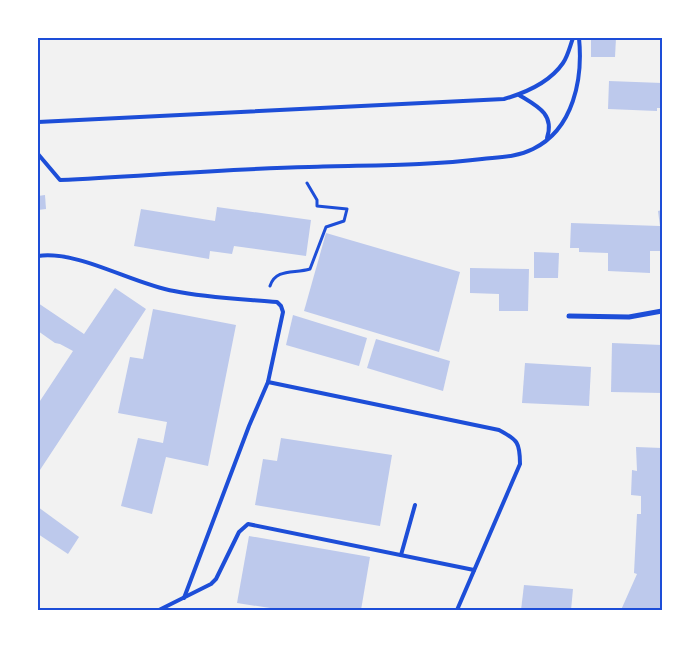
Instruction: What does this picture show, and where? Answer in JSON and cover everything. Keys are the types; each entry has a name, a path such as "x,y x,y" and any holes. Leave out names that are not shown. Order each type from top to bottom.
{"street":[{"path":"569,316 629,317 662,311"}],"lane":[{"path":"38,122 504,99 534,88 563,63 569,52 572,38"},
{"path":"38,154 60,180 306,167 446,163 519,155 534,149 546,140 560,127 571,107 581,58 579,38"},
{"path":"518,95 538,108 550,122 550,129 546,140"},
{"path":"38,256 72,258 173,291 277,302 281,306 283,312 268,382 249,426 184,598"},
{"path":"268,382 500,430 513,437 520,448 520,464 457,610"},
{"path":"401,555 414,505"},
{"path":"159,610 212,584 216,580 239,532 248,524 474,570"}],"path":[{"path":"265,301 273,278 278,274 310,269 326,227 344,221 347,209 317,206 317,200 307,184 306,167"}],"building":[{"path":"591,38 616,38 615,57 591,57"},
{"path":"609,81 662,83 662,108 657,108 657,111 608,109"},
{"path":"45,195 46,209 38,210 38,196"},
{"path":"217,207 311,220 306,256 234,246 232,254 210,251 209,259 134,246 141,209 215,221"},
{"path":"662,210 660,251 650,251 650,273 608,271 608,253 579,252 579,248 570,248 571,223 660,226 658,211"},
{"path":"326,233 460,272 439,352 304,311"},
{"path":"534,252 559,253 558,278 534,278"},
{"path":"470,268 529,269 528,311 499,311 499,294 470,293"},
{"path":"115,288 146,309 38,473 38,404 73,351 55,343 38,331 38,303 84,334"},
{"path":"153,309 236,325 208,466 166,457 152,514 121,506 138,438 163,443 167,422 118,413 130,357 143,359"},
{"path":"293,315 367,338 359,366 286,345"},
{"path":"376,339 450,361 443,391 367,368"},
{"path":"612,343 662,345 662,393 611,392"},
{"path":"525,363 591,367 589,406 522,403"},
{"path":"281,438 392,455 380,526 255,505 263,459 277,461"},
{"path":"636,447 662,448 662,610 621,610 637,574 634,573 637,514 641,514 641,496 631,495 632,470 637,471"},
{"path":"38,507 79,537 68,554 38,534"},
{"path":"249,536 370,557 361,610 283,610 237,603"},
{"path":"524,585 573,589 571,610 521,610"}]}
